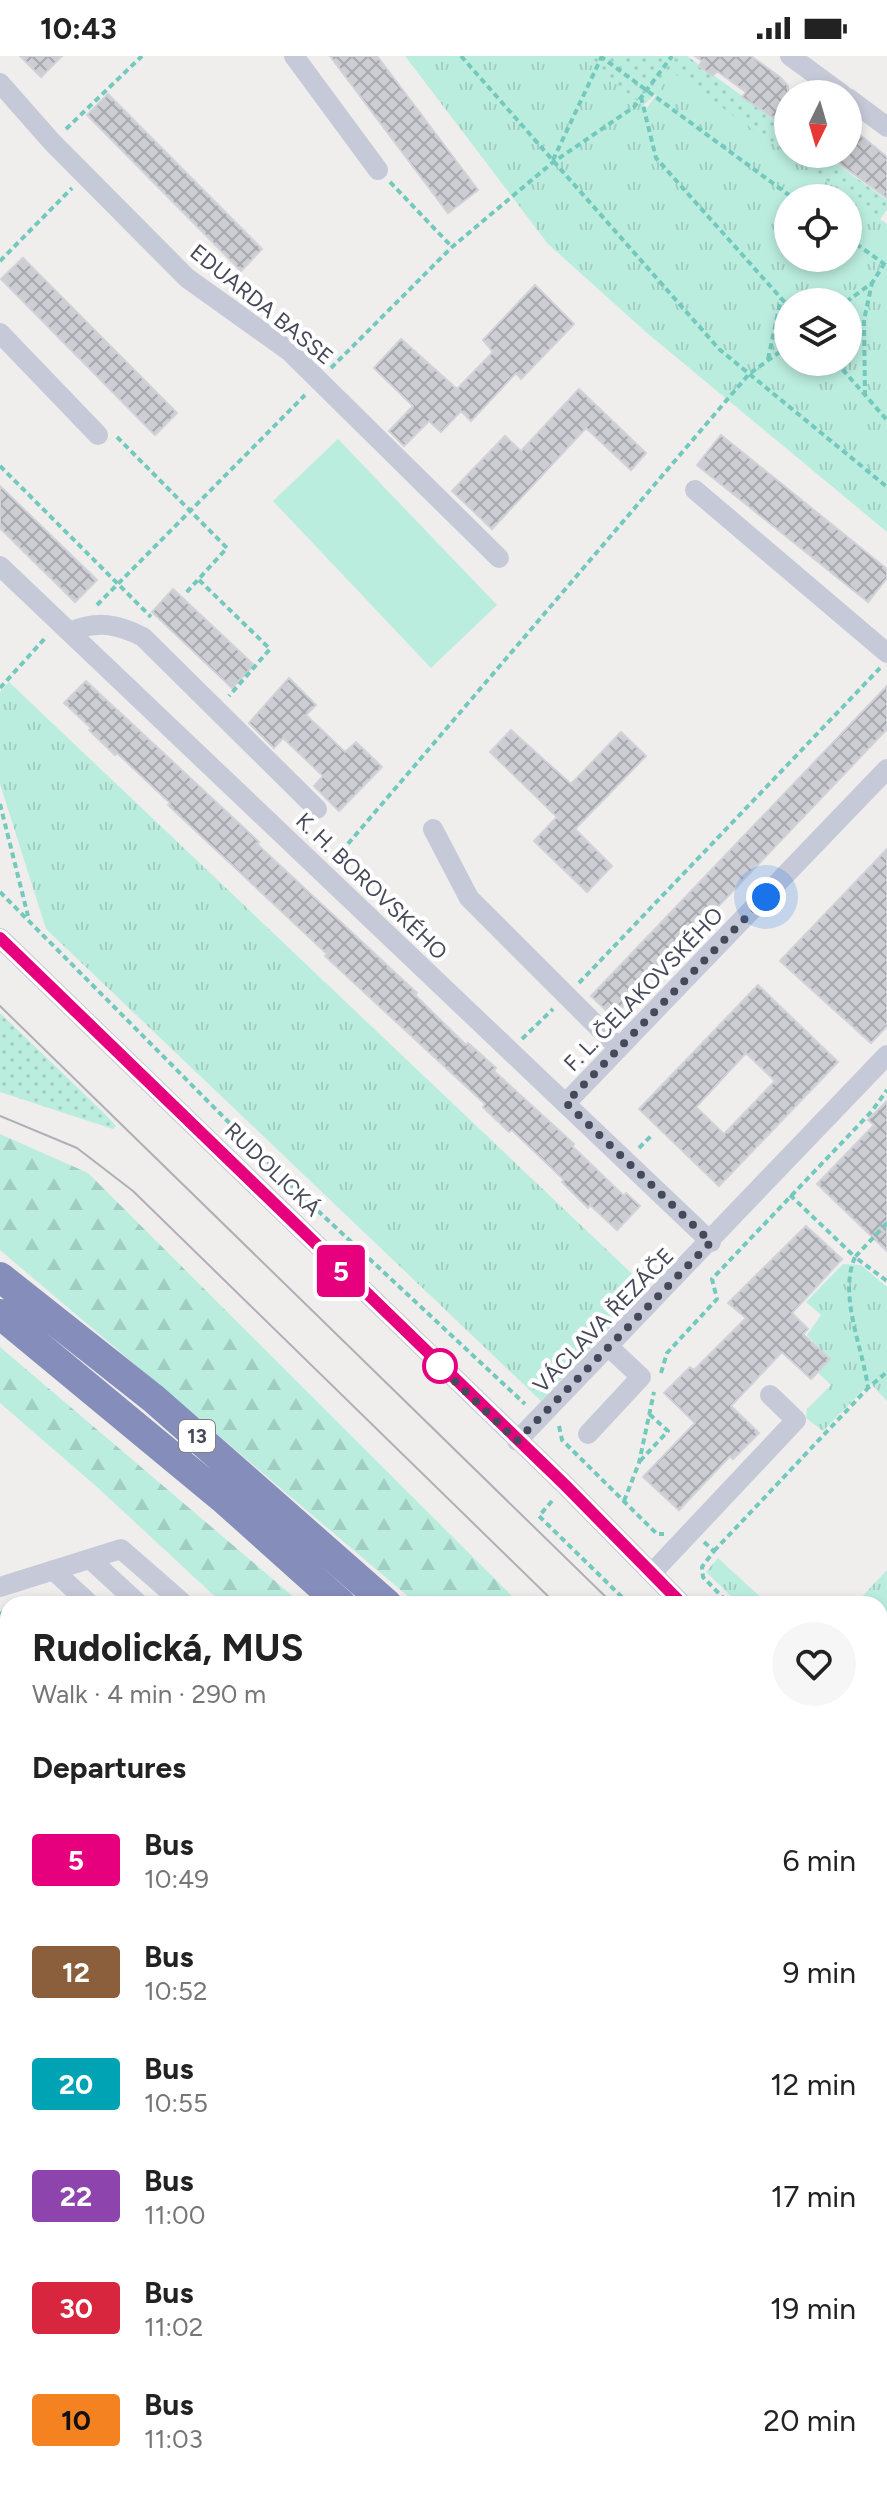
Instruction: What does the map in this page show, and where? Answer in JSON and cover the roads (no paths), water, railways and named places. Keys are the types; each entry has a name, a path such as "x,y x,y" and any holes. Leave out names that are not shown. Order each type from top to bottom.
{"highway":[{"name":"13","path":"0,1277 154,1399 378,1596"},
{"name":"13","path":"0,1314 226,1501 332,1596"}],"street":[{"path":"294,56 378,170"},
{"path":"790,56 823,80"},
{"name":"EDUARDA BASSE","path":"0,83 52,142 187,278 289,351 499,558"},
{"path":"862,108 887,127"},
{"path":"0,333 98,435"},
{"path":"695,490 887,653"},
{"name":"K. H. BOROVSKÉHO","path":"0,566 711,1242"},
{"path":"65,627 118,625 143,637 317,809"},
{"name":"F. L. ČELAKOVSKÉHO","path":"566,1103 829,833 887,769"},
{"path":"433,829 469,898 619,1048"},
{"name":"RUDOLICKÁ","path":"0,938 565,1485 674,1596"},
{"name":"VÁCLAVA ŘEZÁČE","path":"517,1441 772,1177 882,1070"},
{"path":"588,1434 641,1377 610,1348"},
{"path":"652,1573 796,1420 770,1395"},
{"path":"0,1587 121,1549 175,1596"},
{"path":"90,1559 130,1596"},
{"path":"53,1570 81,1596"}],"tram line":[{"path":"0,1006 605,1596"},
{"path":"0,1116 77,1148 133,1191 548,1596"}]}
